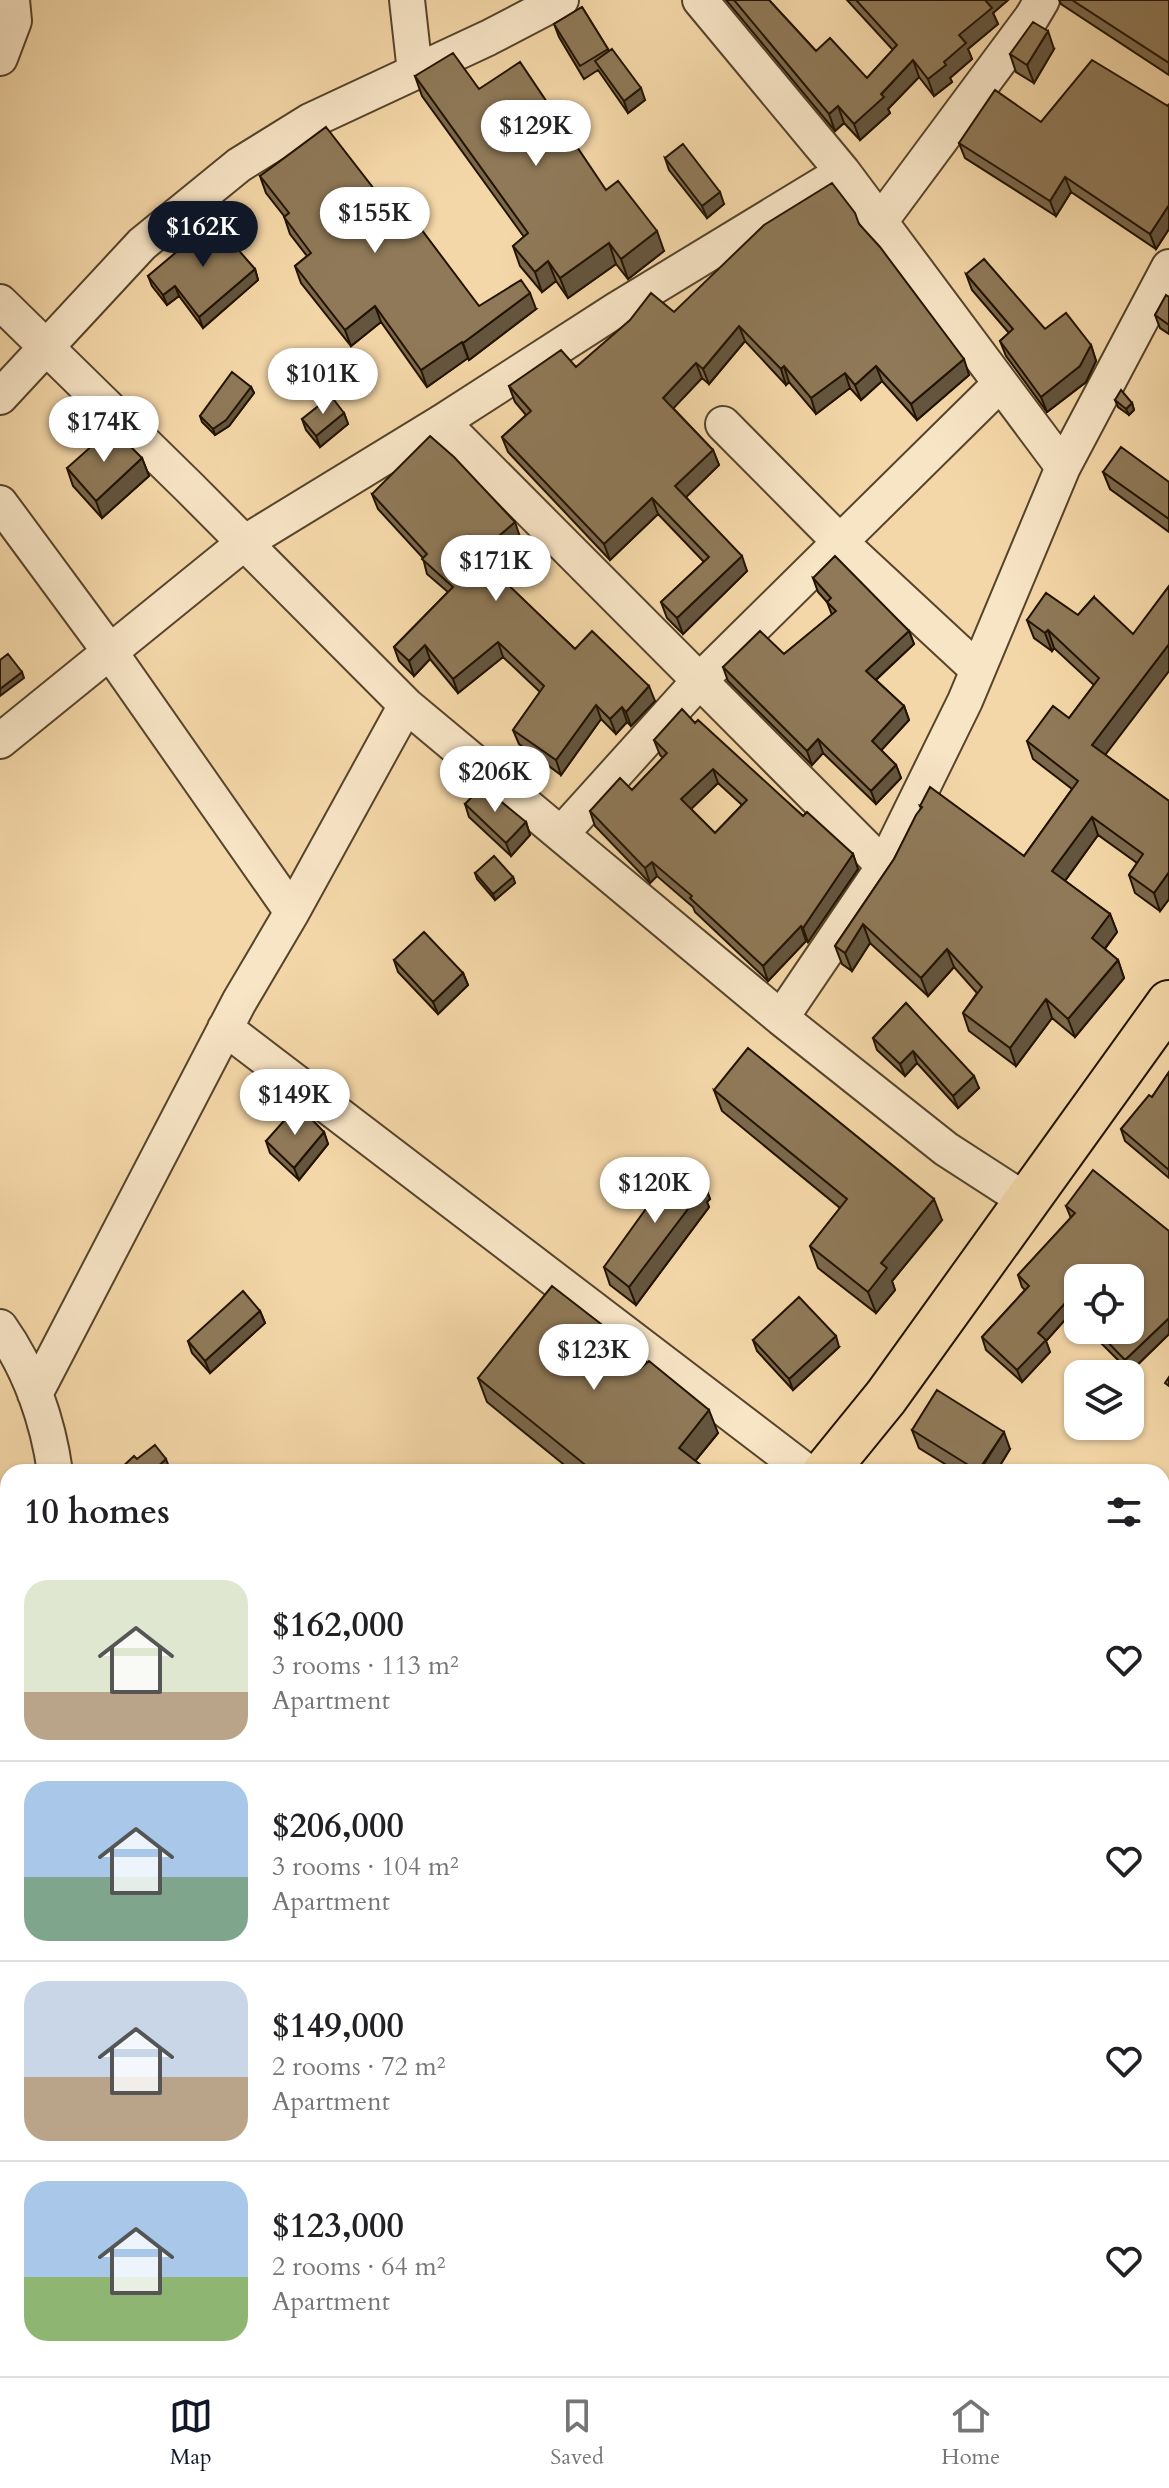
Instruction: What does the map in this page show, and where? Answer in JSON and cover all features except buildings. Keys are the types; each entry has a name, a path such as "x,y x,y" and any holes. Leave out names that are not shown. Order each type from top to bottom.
{"main road":[{"path":"832,1464 886,1397 1169,1003"}],"street":[{"path":"0,58 14,21 12,0"},
{"path":"407,0 415,72"},
{"path":"0,397 142,244 239,165 310,121 561,0"},
{"path":"700,0 843,172 1063,467"},
{"path":"879,223 1042,0"},
{"path":"0,741 244,543 843,172"},
{"path":"781,1018 884,866 978,670 1063,467 1169,267"},
{"path":"0,302 406,705 781,1018 946,1149 1028,1202"},
{"path":"561,834 700,680 1000,384"},
{"path":"442,422 884,866"},
{"path":"723,424 839,541 978,670"},
{"path":"0,503 110,652 292,912"},
{"path":"22,1385 292,912 406,705"},
{"path":"225,1028 797,1464"},
{"path":"0,1327 53,1453 54,1464"}]}
